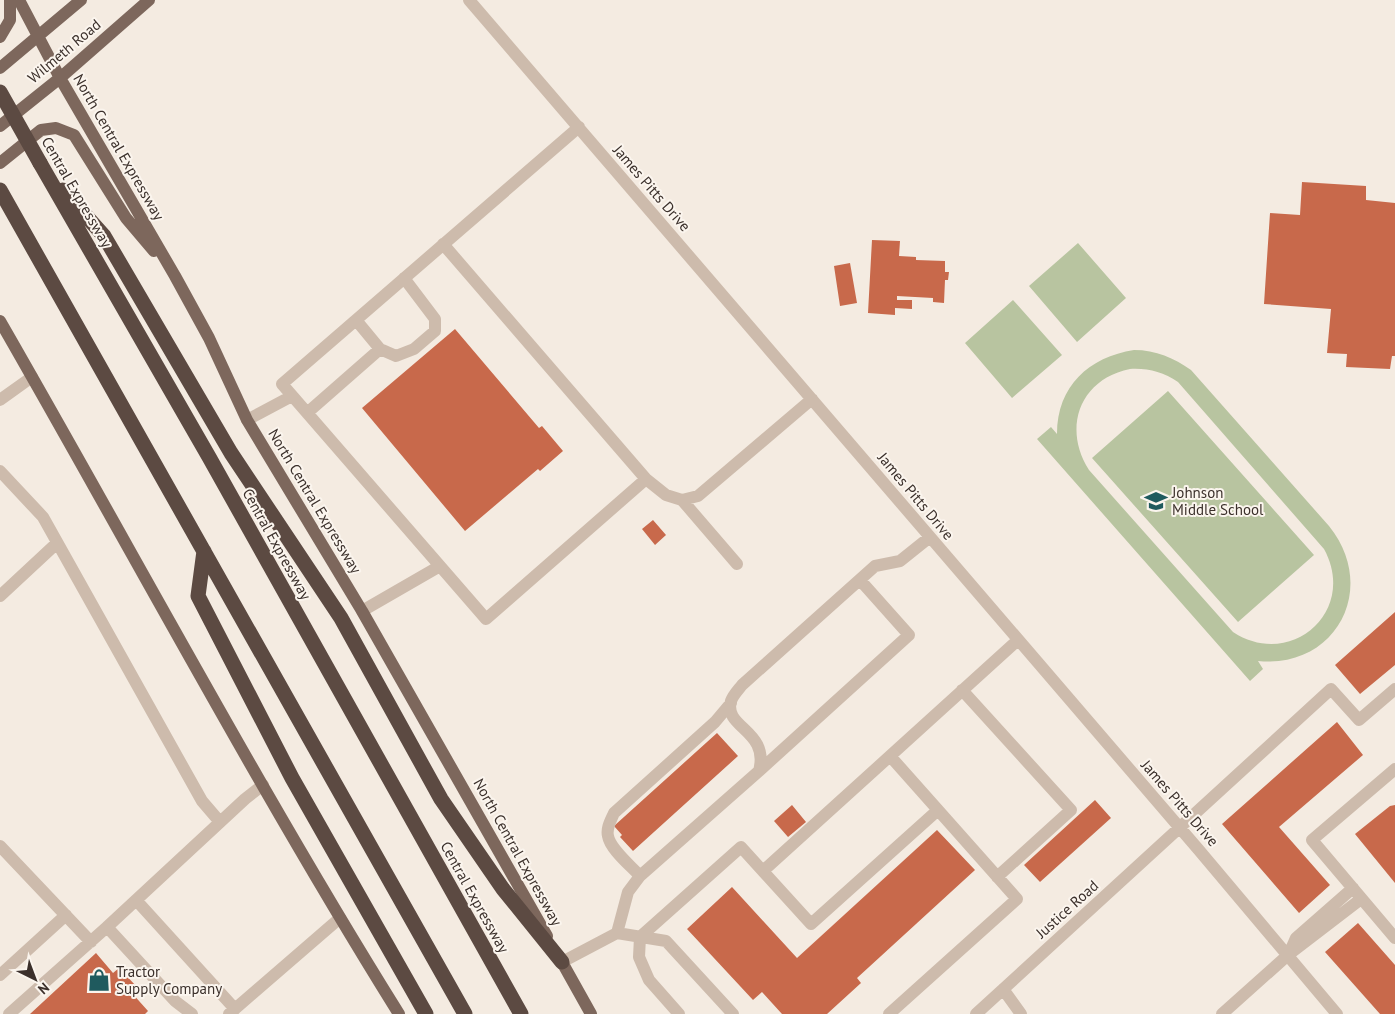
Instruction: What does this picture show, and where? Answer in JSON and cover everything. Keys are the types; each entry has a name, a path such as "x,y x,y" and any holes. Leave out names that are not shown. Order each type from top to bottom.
{"highway":[{"name":"Central Expressway","path":"0,92 204,448 521,1014"},
{"path":"40,163 104,236 231,453 341,618 441,799 503,889 562,962"},
{"path":"0,190 465,1014"},
{"path":"204,551 198,596 292,778 426,1014"}],"main road":[{"path":"0,37 10,20 10,0"},
{"name":"North Central Expressway","path":"19,0 60,78 209,338 247,420 362,611 591,1014"},
{"name":"Wilmeth Road","path":"0,68 81,0"},
{"name":"Wilmeth Road","path":"0,126 60,78 149,0"},
{"path":"0,163 41,130 56,128 74,135 126,218 175,276"},
{"path":"0,321 263,785 340,918 399,1014"}],"street":[{"name":"James Pitts Drive","path":"469,0 1180,828 1337,1014"},
{"path":"579,127 282,384 486,619 646,479"},
{"path":"442,244 646,479 666,495 682,500 698,496 812,399"},
{"path":"356,320 380,349 396,356 414,349 435,331 435,320 404,278"},
{"path":"307,414 380,349"},
{"path":"0,400 32,377"},
{"path":"247,420 292,396"},
{"path":"0,471 43,517 202,801 220,822"},
{"path":"682,500 737,564"},
{"path":"640,876 611,845 607,835 614,813 715,722 742,685 875,566 900,560 930,537"},
{"path":"0,596 57,543"},
{"path":"362,611 440,566"},
{"path":"617,933 628,892 640,876 760,771 910,635 860,580"},
{"path":"763,871 1018,640"},
{"name":"Justice Road","path":"976,1014 1331,689 1359,720 1395,690"},
{"path":"962,690 1071,810 997,876"},
{"path":"731,702 730,711 732,717 752,735 757,743 761,753 760,771"},
{"path":"889,1014 1017,899 890,756"},
{"path":"1395,769 1312,840 1395,938"},
{"path":"9,1014 91,942 245,799 263,785"},
{"path":"679,1014 649,980 639,957 640,937 741,846 811,924 938,810"},
{"path":"0,846 91,942"},
{"path":"1288,955 1296,938 1353,888"},
{"path":"1222,1014 1288,955 1361,899"},
{"path":"136,900 232,1012 340,918"},
{"path":"0,976 66,915"},
{"path":"107,927 175,1001 192,1014"},
{"path":"562,962 617,933 666,941 733,1014"},
{"path":"1003,989 1021,1014"}],"green space":[{"path":"1078,243 1126,298 1077,342 1029,286"},
{"path":"1013,300 1062,355 1012,398 965,343"},
{"path":"1134,350 1150,351 1171,358 1191,370 1329,526 1344,550 1350,574 1349,598 1342,620 1328,638 1309,652 1285,660 1258,661 1263,669 1250,681 1037,439 1051,427 1057,434 1058,417 1063,402 1069,388 1079,377 1103,359","holes":["1137,369 1161,373 1178,382 1324,549 1332,572 1332,593 1325,613 1313,628 1296,639 1276,644 1255,642 1233,632 1089,470 1081,454 1077,438 1077,422 1081,407 1088,394 1099,383 1113,374"]},
{"path":"1168,391 1314,555 1238,622 1092,458"}],"building":[{"path":"1302,182 1366,186 1366,200 1395,203 1395,356 1392,356 1390,369 1346,367 1347,354 1327,353 1331,309 1264,304 1270,213 1300,215"},
{"path":"872,240 900,241 899,256 916,257 916,260 945,261 945,272 949,272 948,280 945,280 944,303 933,302 933,298 897,296 897,300 912,300 912,309 895,308 895,315 868,313"},
{"path":"850,263 857,303 840,306 834,266"},
{"path":"455,329 539,428 542,426 563,451 540,471 538,469 465,531 362,408"},
{"path":"653,520 666,535 655,545 642,529"},
{"path":"1395,612 1395,665 1360,694 1335,665"},
{"path":"1337,722 1363,755 1279,827 1330,885 1299,913 1222,824"},
{"path":"717,733 738,756 633,851 620,837 622,835 614,826"},
{"path":"1095,800 1111,818 1040,882 1024,865"},
{"path":"792,805 806,822 788,837 774,821"},
{"path":"1395,805 1395,883 1355,834 1390,806"},
{"path":"937,830 975,870 857,978 861,983 827,1014 782,1014 762,992 753,1000 687,929 732,887 797,958"},
{"path":"1358,923 1395,965 1395,1014 1380,1014 1325,952"},
{"name":"Tractor Supply Company","path":"96,953 113,973 119,968 137,987 131,992 148,1011 145,1014 30,1014"}],"place":[{"name":"Johnson Middle School","path":"1156,501"},
{"name":"Tractor Supply Company","path":"99,980"}]}
